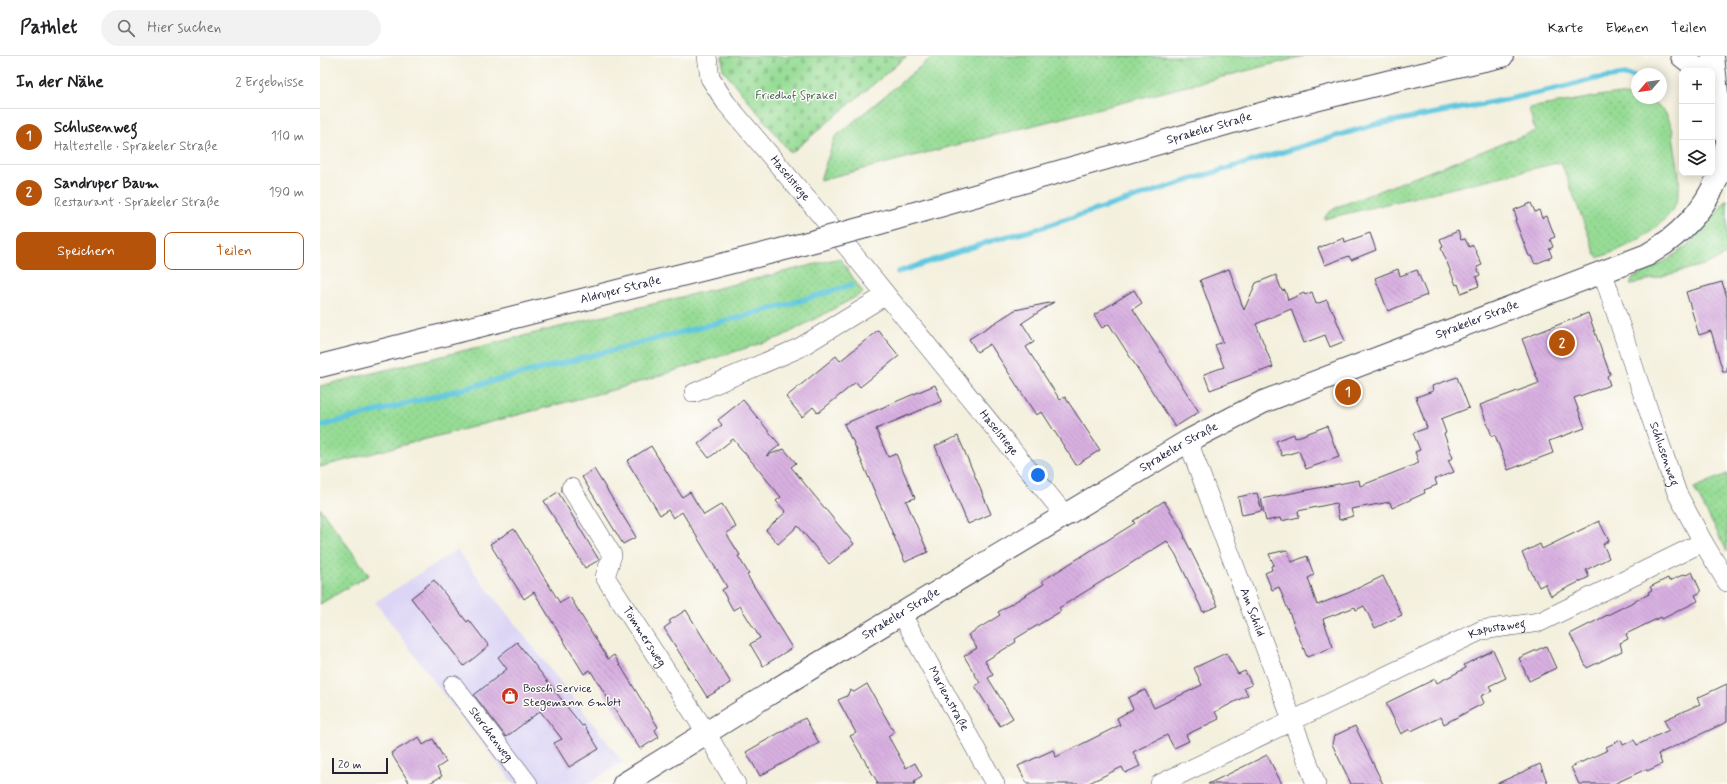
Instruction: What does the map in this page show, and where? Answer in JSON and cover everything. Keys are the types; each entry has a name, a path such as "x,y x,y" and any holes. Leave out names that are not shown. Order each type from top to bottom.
{"street":[{"name":"Haselstiege","path":"707,56 710,78 726,103 823,217 1065,515"},
{"name":"Sprakeler Straße","path":"920,211 1270,110 1384,82 1502,56"},
{"path":"1682,56 1697,68"},
{"path":"1713,56 1714,68"},
{"path":"1715,88 1727,139"},
{"name":"Sprakeler Straße","path":"624,784 901,613 1188,441 1263,402 1647,255 1679,232 1693,218 1704,204 1718,178 1726,155"},
{"name":"Aldruper Straße","path":"320,366 792,247 920,211"},
{"name":"Schlusenweg","path":"1603,273 1638,380 1678,492 1703,542 1727,582"},
{"path":"694,393 799,348 886,295"},
{"name":"Am Schild","path":"1188,441 1316,784"},
{"name":"Tömmersweg","path":"571,488 612,556 605,577 707,734 736,784"},
{"name":"Kapustaweg","path":"1160,784 1482,630 1540,622 1703,542"},
{"name":"Marienstraße","path":"901,613 995,784"},
{"name":"Storchenweg","path":"453,685 528,784"}],"shaded area":[{"name":"Bosch Service Stegemann GmbH","path":"457,550 623,762 588,784 514,784 448,700 375,602"}],"green space":[{"name":"Friedhof Sprakel","path":"722,56 907,56 791,153 723,70"},
{"path":"933,56 1304,56 820,180 835,137"},
{"path":"1611,94 1631,96 1631,104 1656,104 1664,111 1672,128 1679,171 1678,195 1673,209 1658,226 1639,240 1597,258 1561,162 1324,219 1328,213 1337,207 1535,131 1529,108"},
{"path":"1727,200 1727,255 1707,264 1630,285 1632,279 1669,259 1690,243"},
{"path":"840,258 863,293 781,337 620,388 320,467 320,386"},
{"path":"1727,474 1727,551 1694,488"},
{"path":"320,508 369,575 320,604"}],"building":[{"path":"1531,203 1535,212 1539,210 1542,218 1547,216 1555,237 1550,239 1553,247 1549,249 1552,257 1535,264 1531,256 1529,256 1515,220 1517,219 1514,210"},
{"path":"1458,231 1461,240 1465,239 1469,247 1473,245 1482,265 1477,267 1480,275 1476,277 1479,286 1461,293 1458,284 1456,285 1441,248 1443,247 1440,239"},
{"path":"1370,233 1376,250 1351,260 1349,256 1325,265 1318,248 1344,238 1345,242"},
{"path":"1229,269 1244,310 1256,283 1276,275 1282,291 1285,290 1288,300 1304,293 1305,295 1312,292 1316,304 1327,300 1345,341 1330,347 1325,335 1304,343 1291,309 1256,324 1273,367 1210,390 1204,374 1224,367 1215,345 1223,342 1200,280"},
{"path":"1398,269 1400,276 1417,270 1427,295 1388,311 1375,278"},
{"path":"1722,282 1727,297 1727,372 1723,372 1711,331 1699,335 1686,292"},
{"path":"1134,290 1142,303 1133,309 1199,412 1175,427 1109,324 1102,328 1094,315"},
{"path":"1054,302 1022,323 1034,342 1026,347 1060,400 1065,397 1100,450 1076,465 1042,412 1036,415 990,344 977,352 969,339 1015,310"},
{"path":"1588,313 1610,374 1607,376 1610,385 1574,398 1585,428 1549,441 1553,453 1508,470 1495,435 1492,436 1480,405 1539,383 1522,339"},
{"path":"878,330 899,356 860,387 856,382 818,413 813,407 802,417 786,397 836,356 840,361"},
{"path":"1457,377 1469,408 1441,419 1446,433 1444,434 1453,458 1448,460 1454,472 1435,479 1437,485 1424,490 1425,493 1392,508 1390,502 1351,509 1353,516 1339,520 1336,503 1298,511 1299,517 1281,521 1280,518 1266,521 1261,499 1359,480 1360,486 1419,463 1415,452 1420,450 1413,433 1427,428 1416,397 1433,391 1432,386"},
{"path":"935,385 942,401 876,429 888,457 896,454 915,498 906,501 928,552 905,562 852,439 844,424"},
{"path":"743,400 780,445 766,456 784,449 796,463 791,467 854,544 829,564 798,526 778,544 766,530 786,512 776,501 781,497 733,439 709,458 698,444 722,425 718,420"},
{"path":"1327,426 1339,457 1306,469 1299,451 1282,456 1276,441 1294,434 1295,438"},
{"path":"958,436 991,514 968,524 935,446"},
{"path":"651,446 682,497 690,492 704,515 722,504 736,527 726,533 740,555 738,556 749,574 747,575 792,648 763,666 750,644 760,638 740,606 733,610 722,590 727,587 682,512 673,518 668,510 660,515 627,461"},
{"path":"594,469 636,537 623,544 582,477"},
{"path":"558,492 599,560 585,568 544,501"},
{"path":"1257,493 1262,511 1242,515 1238,497"},
{"path":"1164,501 1181,528 1218,606 1203,612 1176,555 1167,541 1059,608 1061,611 1015,639 1016,642 985,661 993,675 988,678 1013,718 1000,726 975,686 980,683 964,656 977,648 968,635 1000,615 998,612 1044,584 1042,581 1135,523 1133,521"},
{"path":"1599,521 1609,541 1603,544 1609,558 1586,570 1589,577 1551,596 1545,584 1539,587 1522,553 1540,544 1542,549"},
{"path":"514,529 560,603 570,597 608,659 614,655 658,727 655,730 659,737 640,749 590,670 584,674 534,592 524,599 490,544"},
{"path":"1287,550 1292,562 1307,556 1314,575 1308,578 1317,605 1348,593 1383,576 1402,615 1375,628 1364,606 1356,610 1355,607 1323,619 1333,647 1307,657 1279,587 1272,590 1265,573 1272,570 1271,566 1274,565 1269,554"},
{"path":"1692,572 1701,592 1695,595 1698,601 1662,619 1661,617 1626,634 1628,639 1620,643 1622,651 1587,668 1570,634 1649,594 1648,592 1652,590 1650,587 1668,578 1669,581"},
{"path":"434,580 467,622 469,620 489,646 464,666 411,598"},
{"path":"686,610 731,683 707,697 664,628 671,623 669,621"},
{"path":"517,642 582,726 584,725 599,749 569,767 554,743 562,739 540,711 506,737 474,695 507,669 498,657"},
{"path":"1546,646 1556,668 1529,681 1519,658"},
{"path":"1493,650 1506,678 1489,686 1492,691 1481,696 1484,703 1444,724 1441,717 1401,734 1386,703 1435,679 1437,683 1466,668 1464,665"},
{"path":"1226,653 1238,674 1245,671 1252,685 1244,688 1248,695 1215,712 1219,719 1186,735 1189,741 1174,748 1167,735 1133,752 1140,766 1125,773 1122,767 1087,784 1027,784 1018,766 1053,750 1056,757 1120,725 1117,718 1133,709 1128,698 1145,690 1154,708 1202,685 1194,668"},
{"path":"867,684 894,732 888,736 906,768 915,763 922,776 914,781 915,784 876,784 878,783 850,736 856,733 838,700 847,696 850,690 854,692"},
{"path":"1727,684 1727,722 1658,754 1662,764 1647,771 1646,769 1614,784 1579,784 1571,767 1608,750 1606,747 1621,740 1623,745 1634,740 1637,745 1669,730 1664,720 1700,704 1697,698"},
{"path":"805,718 819,743 760,776 746,752"},
{"path":"1355,726 1383,784 1351,784 1332,744 1334,736"},
{"path":"419,737 423,745 433,739 446,762 437,768 442,776 428,784 410,784 391,753"},
{"path":"1267,755 1282,784 1208,784 1251,763"},
{"path":"1540,764 1548,784 1496,784 1527,770"}],"waterway":[{"path":"898,272 997,239 1030,231 1196,178 1373,125 1504,100 1561,88 1594,79 1626,75 1631,76"},
{"path":"320,426 786,305 852,285"}],"place":[{"name":"Sandruper Baum","path":"1562,343"},
{"name":"Schlusenweg","path":"1348,392"},
{"name":"Bosch Service Stegemann GmbH","path":"510,696"}]}
